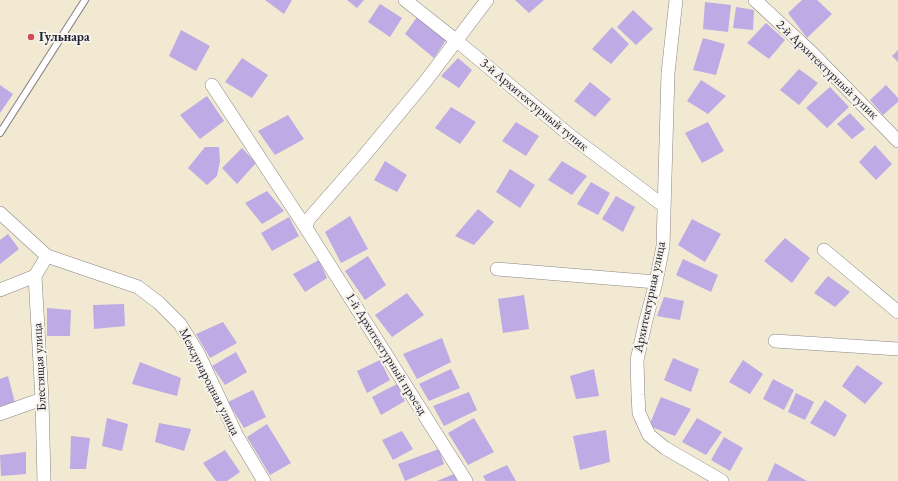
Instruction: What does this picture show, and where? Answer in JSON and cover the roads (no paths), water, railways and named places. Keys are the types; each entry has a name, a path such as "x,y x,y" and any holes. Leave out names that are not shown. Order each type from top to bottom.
{"street":[{"name":"3-й Архитектурный тупик","path":"405,0 457,41 572,137 664,206"},
{"path":"306,228 308,220 426,82 487,0"},
{"name":"Архитектурная улица","path":"676,0 668,73 663,246 637,360 639,413 649,435 665,448 722,481"},
{"name":"2-й Архитектурный тупик","path":"755,0 811,52 898,141"},
{"name":"1-й Архитектурный проезд","path":"212,84 306,228 466,481"},
{"name":"Международная улица","path":"0,213 46,256 138,287 159,303 180,324 198,353 237,436 264,481"},
{"path":"824,250 898,312"},
{"path":"0,290 35,276 46,256"},
{"path":"497,269 656,282"},
{"name":"Блестящая улица","path":"35,276 42,399 44,481"},
{"path":"775,341 898,349"},
{"path":"0,414 42,399"}],"lane":[{"path":"0,133 85,0"}],"place":[{"name":"Гульнара","path":"31,37"}]}
